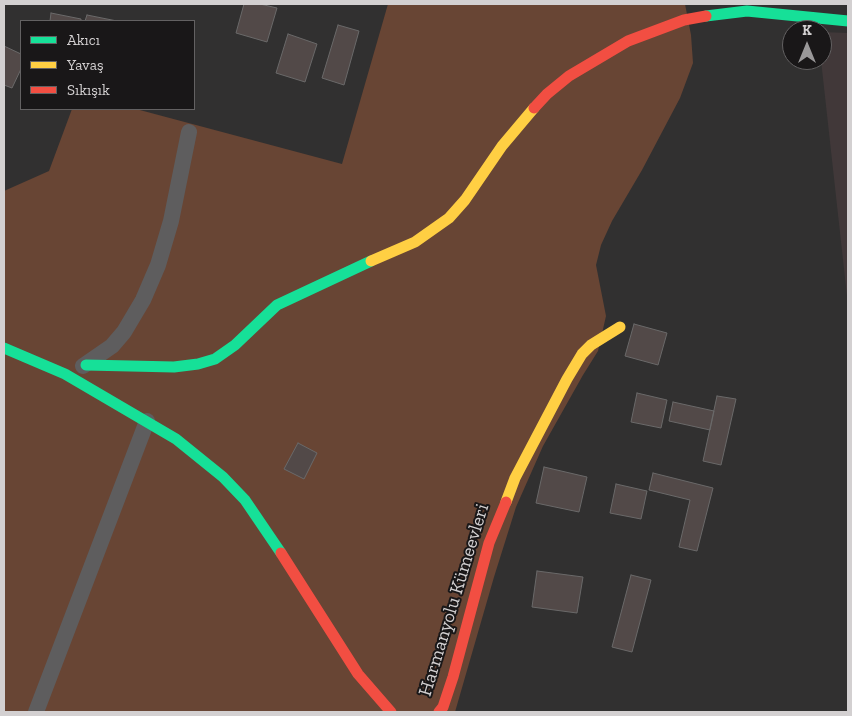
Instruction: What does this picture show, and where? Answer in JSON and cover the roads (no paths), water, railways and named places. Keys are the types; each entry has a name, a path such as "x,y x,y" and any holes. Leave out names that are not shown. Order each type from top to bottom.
{"street":[{"path":"86,365 174,367 198,364 215,359 235,345 278,305 309,289 415,242 449,218 465,200 502,146 524,118 547,94 569,76 628,41 684,20 714,14 747,12 848,21"},
{"path":"65,374 86,365 112,346 124,332 142,300 158,265 171,221 189,132"},
{"name":"Harmanyolu Kümeevleri","path":"439,712 453,678 489,543 515,478 582,354 591,345 620,327"},
{"path":"4,348 65,374 147,421 176,439 223,477 245,500 289,562 358,674 391,712"},
{"path":"36,712 147,421"}]}
